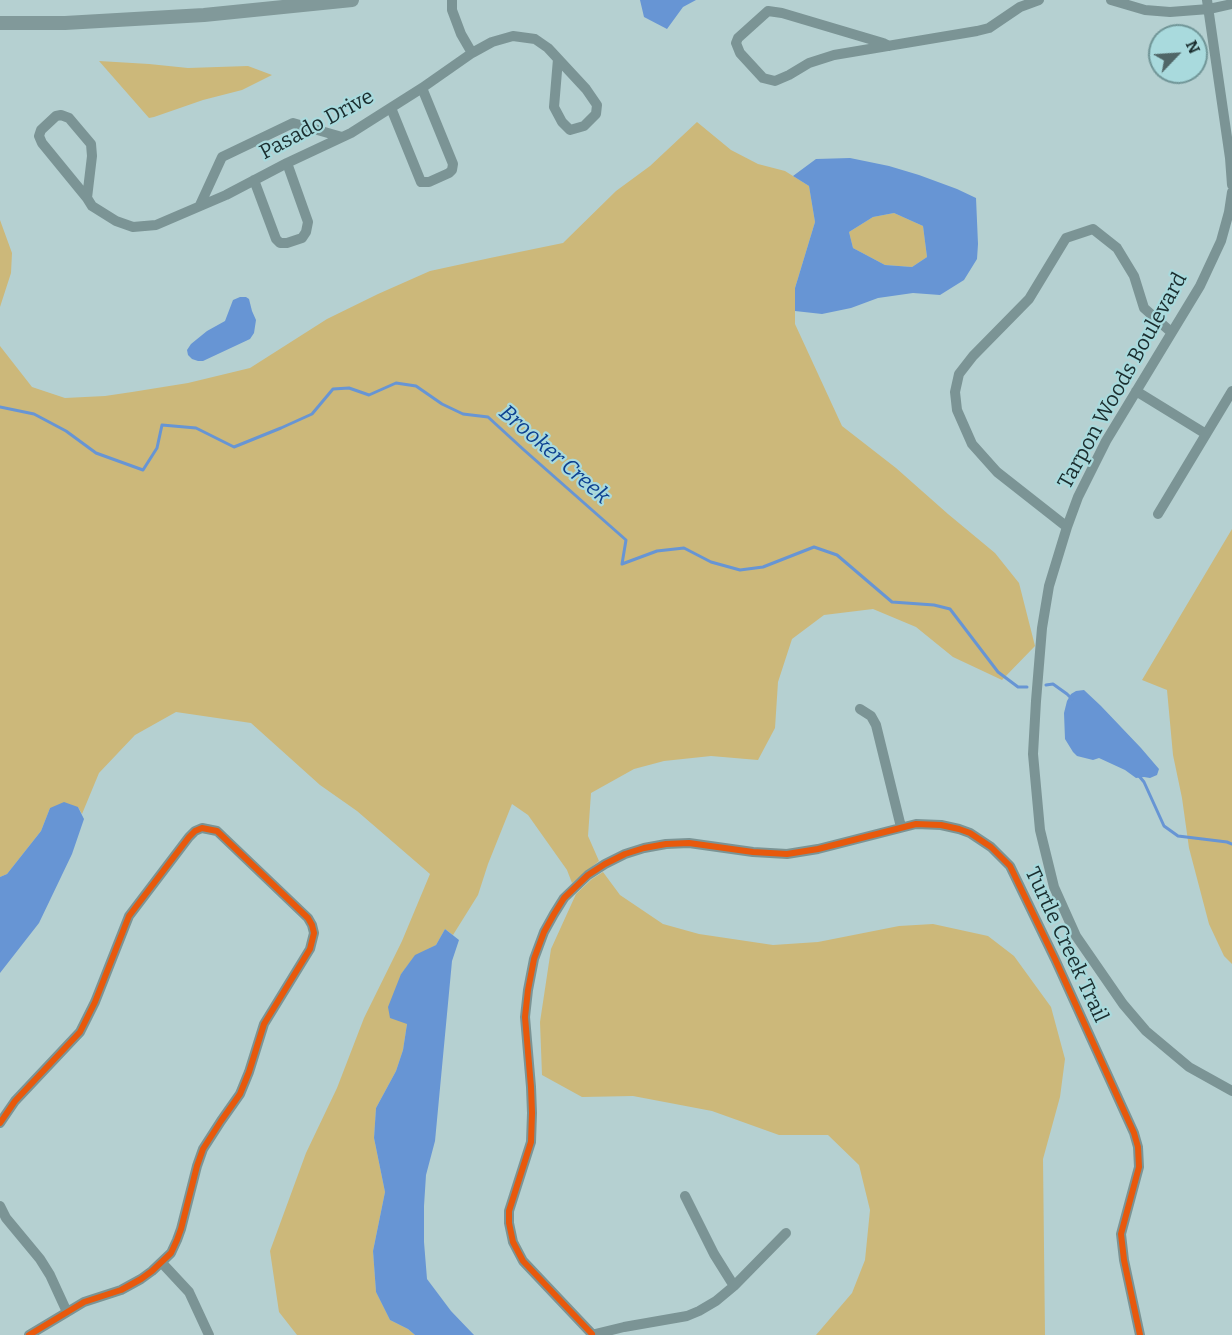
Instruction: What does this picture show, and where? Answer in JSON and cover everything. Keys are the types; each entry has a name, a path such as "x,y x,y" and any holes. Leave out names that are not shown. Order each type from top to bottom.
{"main road":[{"path":"0,22 65,23 192,16 352,0"}],"street":[{"path":"452,0 452,10 461,34 472,53"},
{"path":"889,46 782,13 768,11 738,38 736,43 740,53 763,78 775,81 809,63 834,56 989,28 1020,7 1039,0"},
{"path":"1111,0 1145,10 1170,12 1208,4 1232,4"},
{"path":"1208,4 1232,185"},
{"name":"Pasado Drive","path":"87,198 92,156 91,144 69,118 56,116 41,130 39,136 42,143 92,206 116,221 133,227 156,225 226,195 342,137 422,88 472,53 492,42 513,36 535,39 548,48 586,89 597,105 596,114 584,126 570,130 562,122 554,107 558,59"},
{"path":"391,108 421,182 429,182 449,173 453,164 422,88"},
{"path":"200,205 222,157 293,123 342,137"},
{"path":"254,180 276,239 280,243 287,243 302,238 308,222 287,163"},
{"name":"Tarpon Woods Boulevard","path":"1232,192 1221,242 1200,286 1106,441 1078,497 1067,527 1049,586 1042,628 1033,753 1040,830 1054,886 1076,936 1123,1004 1146,1031 1189,1067 1232,1091"},
{"path":"1067,527 997,472 972,444 957,410 955,392 959,374 973,356 1029,299 1066,238 1093,230 1117,248 1134,276 1144,308 1172,332"},
{"path":"1136,391 1206,434"},
{"path":"1158,514 1232,391"},
{"path":"860,709 871,716 876,725 901,827"},
{"name":"Turtle Creek Trail","path":"591,1335 523,1261 513,1242 509,1223 509,1211 531,1142 531,1087 525,1017 528,990 534,959 544,932 564,898 588,875 605,864 644,848 689,843 753,852 787,854 818,849 916,824 930,824 969,833 991,848 1010,866 1134,1133 1138,1147 1138,1167 1121,1234 1124,1260 1140,1335"},
{"path":"0,1123 15,1101 80,1032 95,1002 129,916 189,837 202,828 217,831 308,918 314,933 310,949 264,1024 240,1094 203,1149 177,1240 171,1253 141,1280 121,1290 84,1302 29,1335"},
{"path":"685,1196 714,1254 734,1286"},
{"path":"0,1206 6,1218 50,1275 67,1312"},
{"path":"591,1335 687,1316 699,1311 734,1286 786,1233"},
{"path":"162,1263 189,1292 209,1335"}],"shaded area":[{"path":"99,61 188,68 248,66 272,75 242,90 149,118"},
{"path":"697,122 731,150 758,164 785,171 809,186 815,222 795,288 795,324 842,426 896,468 995,553 1019,583 1035,646 1002,680 953,657 916,627 873,609 824,615 792,639 778,682 775,728 758,760 711,756 664,761 634,769 591,793 588,836 599,861 572,883 567,870 528,815 512,804 478,895 453,935 445,929 436,945 415,956 401,974 407,1024 403,1050 396,1071 376,1108 374,1138 385,1192 373,1251 376,1292 390,1320 415,1335 297,1335 279,1312 270,1251 306,1153 337,1088 364,1018 402,941 430,874 357,811 320,785 251,723 176,712 135,735 99,773 82,814 78,807 50,808 41,831 7,874 0,877 0,346 32,387 65,398 105,396 188,383 250,368 327,319 430,271 563,243 616,191 650,166"},
{"path":"894,213 923,226 927,257 912,267 885,265 853,248 849,232 873,217"},
{"path":"0,220 12,253 11,273 0,307"},
{"path":"1232,529 1232,964 1224,956 1209,924 1189,848 1173,755 1167,690 1142,680"},
{"path":"603,872 620,895 663,924 699,934 773,945 818,942 899,926 933,924 988,936 1014,956 1051,1007 1065,1059 1060,1097 1043,1159 1045,1335 816,1335 852,1293 865,1260 870,1210 859,1165 828,1135 779,1135 712,1111 633,1096 582,1097 542,1075 540,1022 551,949 576,894"}],"water":[{"path":"640,0 696,0 683,7 667,29 644,17"},
{"path":"850,158 889,166 919,175 976,198 977,259 964,280 940,295 913,293 878,298 851,308 822,314 795,311 795,288 815,222 809,186 793,176 816,159","holes":["894,213 923,226 927,257 912,267 885,265 853,248 849,232 873,217"]},
{"path":"240,297 249,299 256,320 254,333 250,339 203,361 192,359 187,350 191,344 207,331 225,321 233,300"},
{"path":"1084,690 1141,748 1159,769 1157,775 1150,778 1136,778 1125,770 1099,758 1093,760 1077,756 1073,752 1065,739 1064,713 1071,694"},
{"path":"64,802 78,807 84,819 72,854 39,923 0,973 0,877 7,874 41,831 50,808"},
{"path":"445,929 459,940 452,961 435,1141 426,1175 424,1242 427,1279 451,1311 474,1335 415,1335 390,1320 376,1292 373,1251 385,1192 374,1138 376,1108 396,1071 403,1050 407,1024 390,1018 388,1007 401,974 415,955 436,945"}],"waterway":[{"name":"Brooker Creek","path":"0,407 34,414 66,431 96,453 143,470 157,448 162,425 196,428 234,447 312,414 333,389 349,388 369,395 396,383 416,386 442,404 463,414 488,417 626,540 622,564 657,551 684,548 711,562 740,570 763,567 814,547 837,555 892,602 934,605 950,609 998,672 1018,687 1027,687"},
{"name":"Brooker Creek","path":"1046,685 1053,684 1072,699"},
{"name":"Brooker Creek","path":"1139,776 1164,826 1178,836 1232,844"}],"cycle path":[{"path":"592,1334 523,1261 513,1242 509,1223 509,1211 531,1142 531,1087 525,1017 528,990 534,959 544,932 564,898 588,875 605,864 644,848 689,843 753,852 787,854 818,849 916,824 941,825 970,833 991,847 1010,866 1134,1133 1138,1147 1139,1167 1121,1234 1124,1260 1140,1335"},
{"path":"0,1123 15,1101 80,1032 95,1002 129,916 195,831 202,828 217,831 308,918 314,933 310,949 264,1024 240,1094 203,1149 181,1229 171,1253 141,1279 121,1290 84,1302 29,1335"}]}
